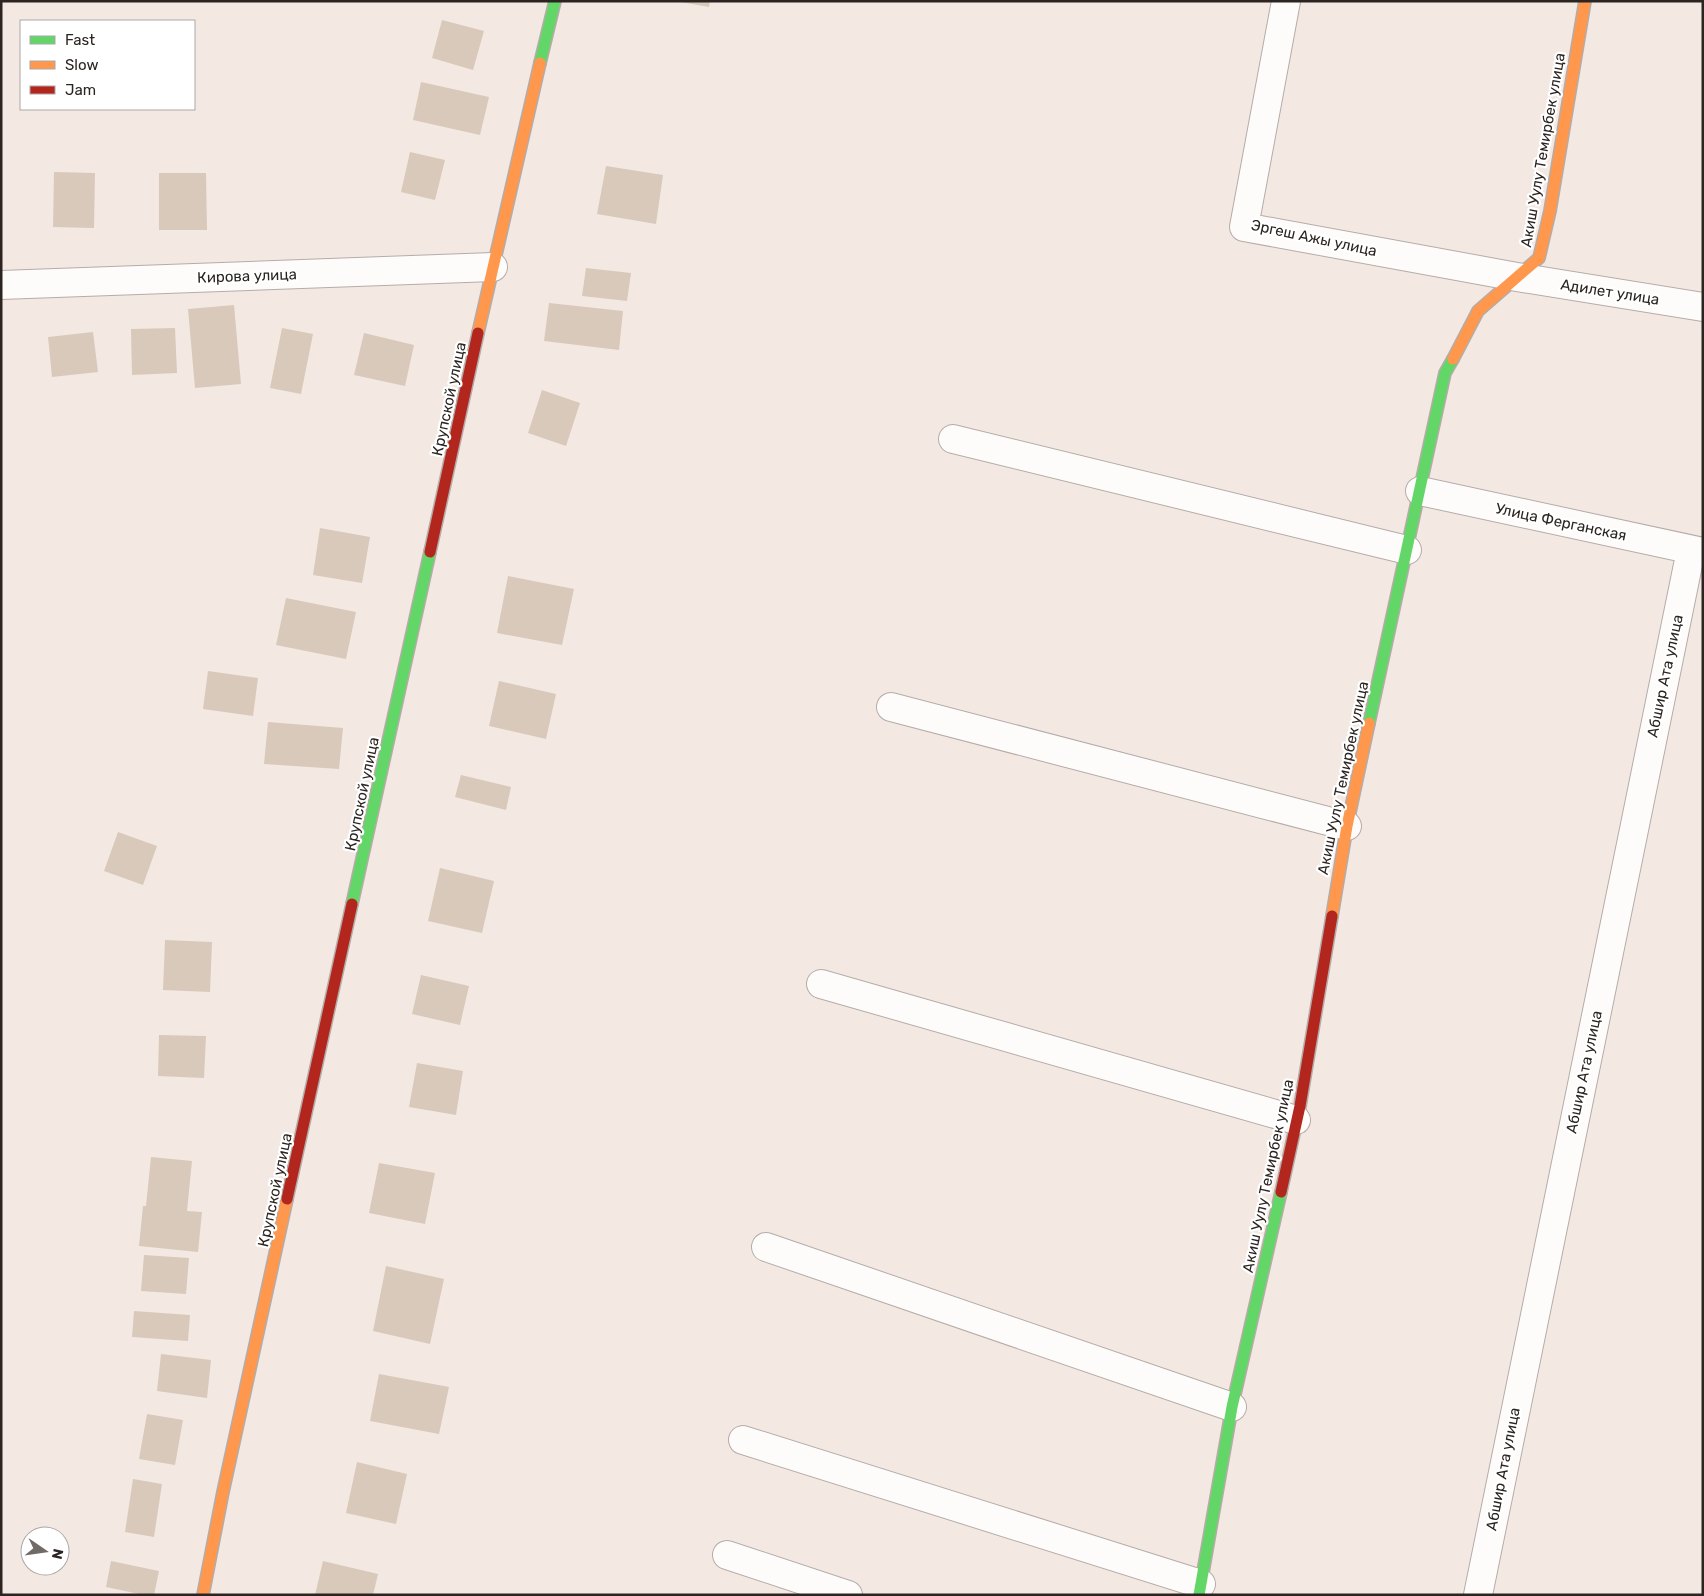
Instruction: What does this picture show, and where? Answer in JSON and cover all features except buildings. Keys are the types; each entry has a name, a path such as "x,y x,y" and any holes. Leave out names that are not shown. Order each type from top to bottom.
{"street":[{"name":"Крупской улица","path":"203,1595 223,1492 494,267 556,1"},
{"name":"Эргеш Ажы улица","path":"1286,1 1244,227 1517,277"},
{"name":"Акиш Уулу Темирбек улица","path":"1200,1589 1232,1406 1296,1120 1347,826 1445,373 1478,311 1539,258 1550,211 1585,1"},
{"name":"Кирова улица","path":"1,284 494,267"},
{"name":"Адилет улица","path":"1517,277 1703,307"},
{"path":"953,439 1408,550"},
{"name":"Улица Ферганская","path":"1420,491 1697,551"},
{"name":"Абшир Ата улица","path":"1478,1595 1697,551"},
{"path":"891,707 1347,826"},
{"path":"821,984 1296,1120"},
{"path":"766,1247 1232,1406"},
{"path":"743,1440 1200,1589"},
{"path":"727,1555 848,1595"}],"traffic: fast":[{"path":"540,63 555,1"},
{"path":"1369,723 1445,373 1453,359"},
{"path":"352,904 430,552"},
{"path":"1199,1595 1232,1407 1281,1192"}],"traffic: slow":[{"path":"1453,359 1478,311 1539,258 1550,211 1585,1"},
{"path":"478,333 540,63"},
{"path":"1332,916 1347,826 1369,723"},
{"path":"203,1595 223,1492 287,1199"}],"traffic: jam":[{"path":"430,552 478,333"},
{"path":"287,1199 352,904"},
{"path":"1281,1192 1300,1106 1332,916"}]}
